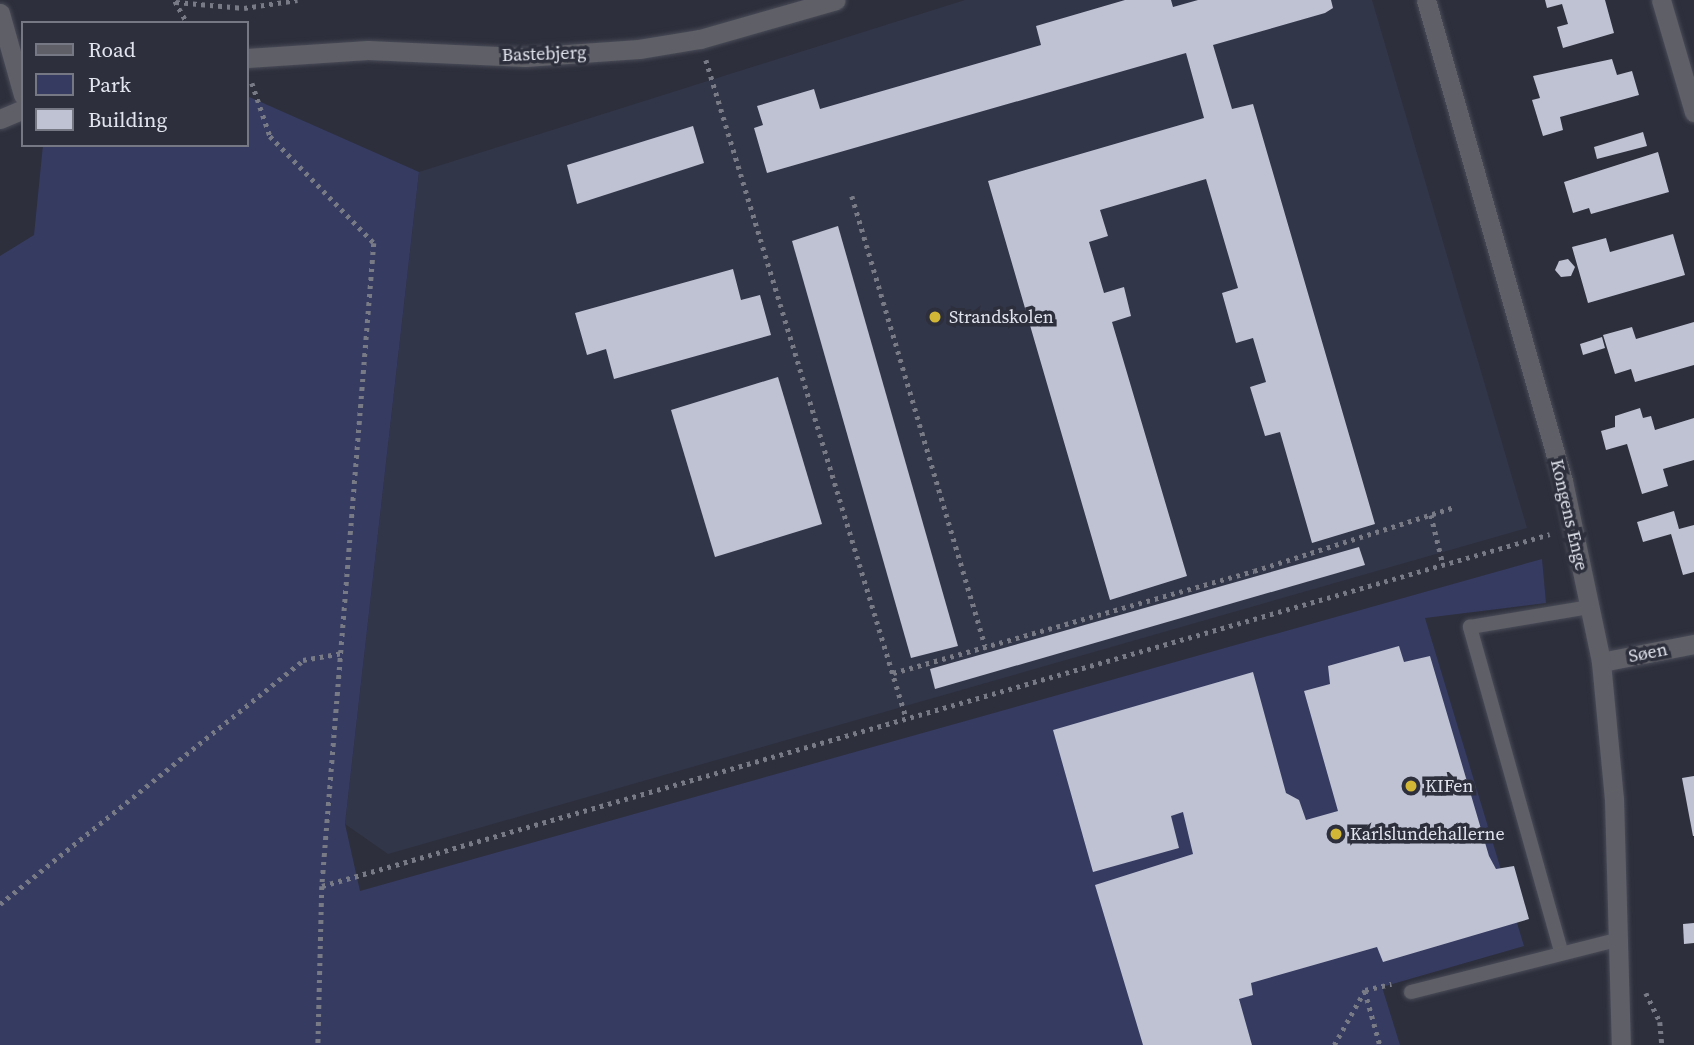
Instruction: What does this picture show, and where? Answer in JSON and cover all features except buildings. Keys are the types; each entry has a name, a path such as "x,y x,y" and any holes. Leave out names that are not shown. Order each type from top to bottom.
{"street":[{"name":"Bastebjerg","path":"248,58 368,50 525,57 700,39 835,0"},
{"name":"Kongens Enge","path":"1426,0 1574,527 1601,662 1620,939 1621,1045"},
{"path":"1661,0 1694,112"},
{"path":"0,13 21,88"},
{"path":"0,119 21,111"},
{"name":"Søen","path":"1601,662 1694,644"}],"lane":[{"path":"1560,951 1470,627 1590,607"},
{"path":"1411,992 1560,951 1620,939"}],"path":[{"path":"175,1 244,8 297,0"},
{"path":"175,1 186,21"},
{"path":"700,39 906,717"},
{"path":"248,78 255,86 270,136 374,243 322,886 318,1045"},
{"path":"852,196 985,646"},
{"path":"893,673 1254,571 1452,508"},
{"path":"1431,515 1443,564"},
{"path":"322,886 1574,527"},
{"path":"0,904 303,660 341,653"},
{"path":"1334,1045 1365,990 1400,982 1411,992"},
{"path":"1365,990 1380,1045"}],"shaded area":[{"name":"Strandskolen","path":"965,0 1372,0 1527,528 388,854 345,824 419,172"}],"green space":[{"path":"248,96 419,172 345,824 360,891 1542,559 1546,603 1425,618 1524,946 1382,987 1400,1045 0,1045 0,256 34,235 43,147 248,147"}],"place":[{"name":"Strandskolen","path":"935,317"},
{"name":"KIFen","path":"1411,786"},
{"name":"Karlslundehallerne","path":"1336,834"}]}
